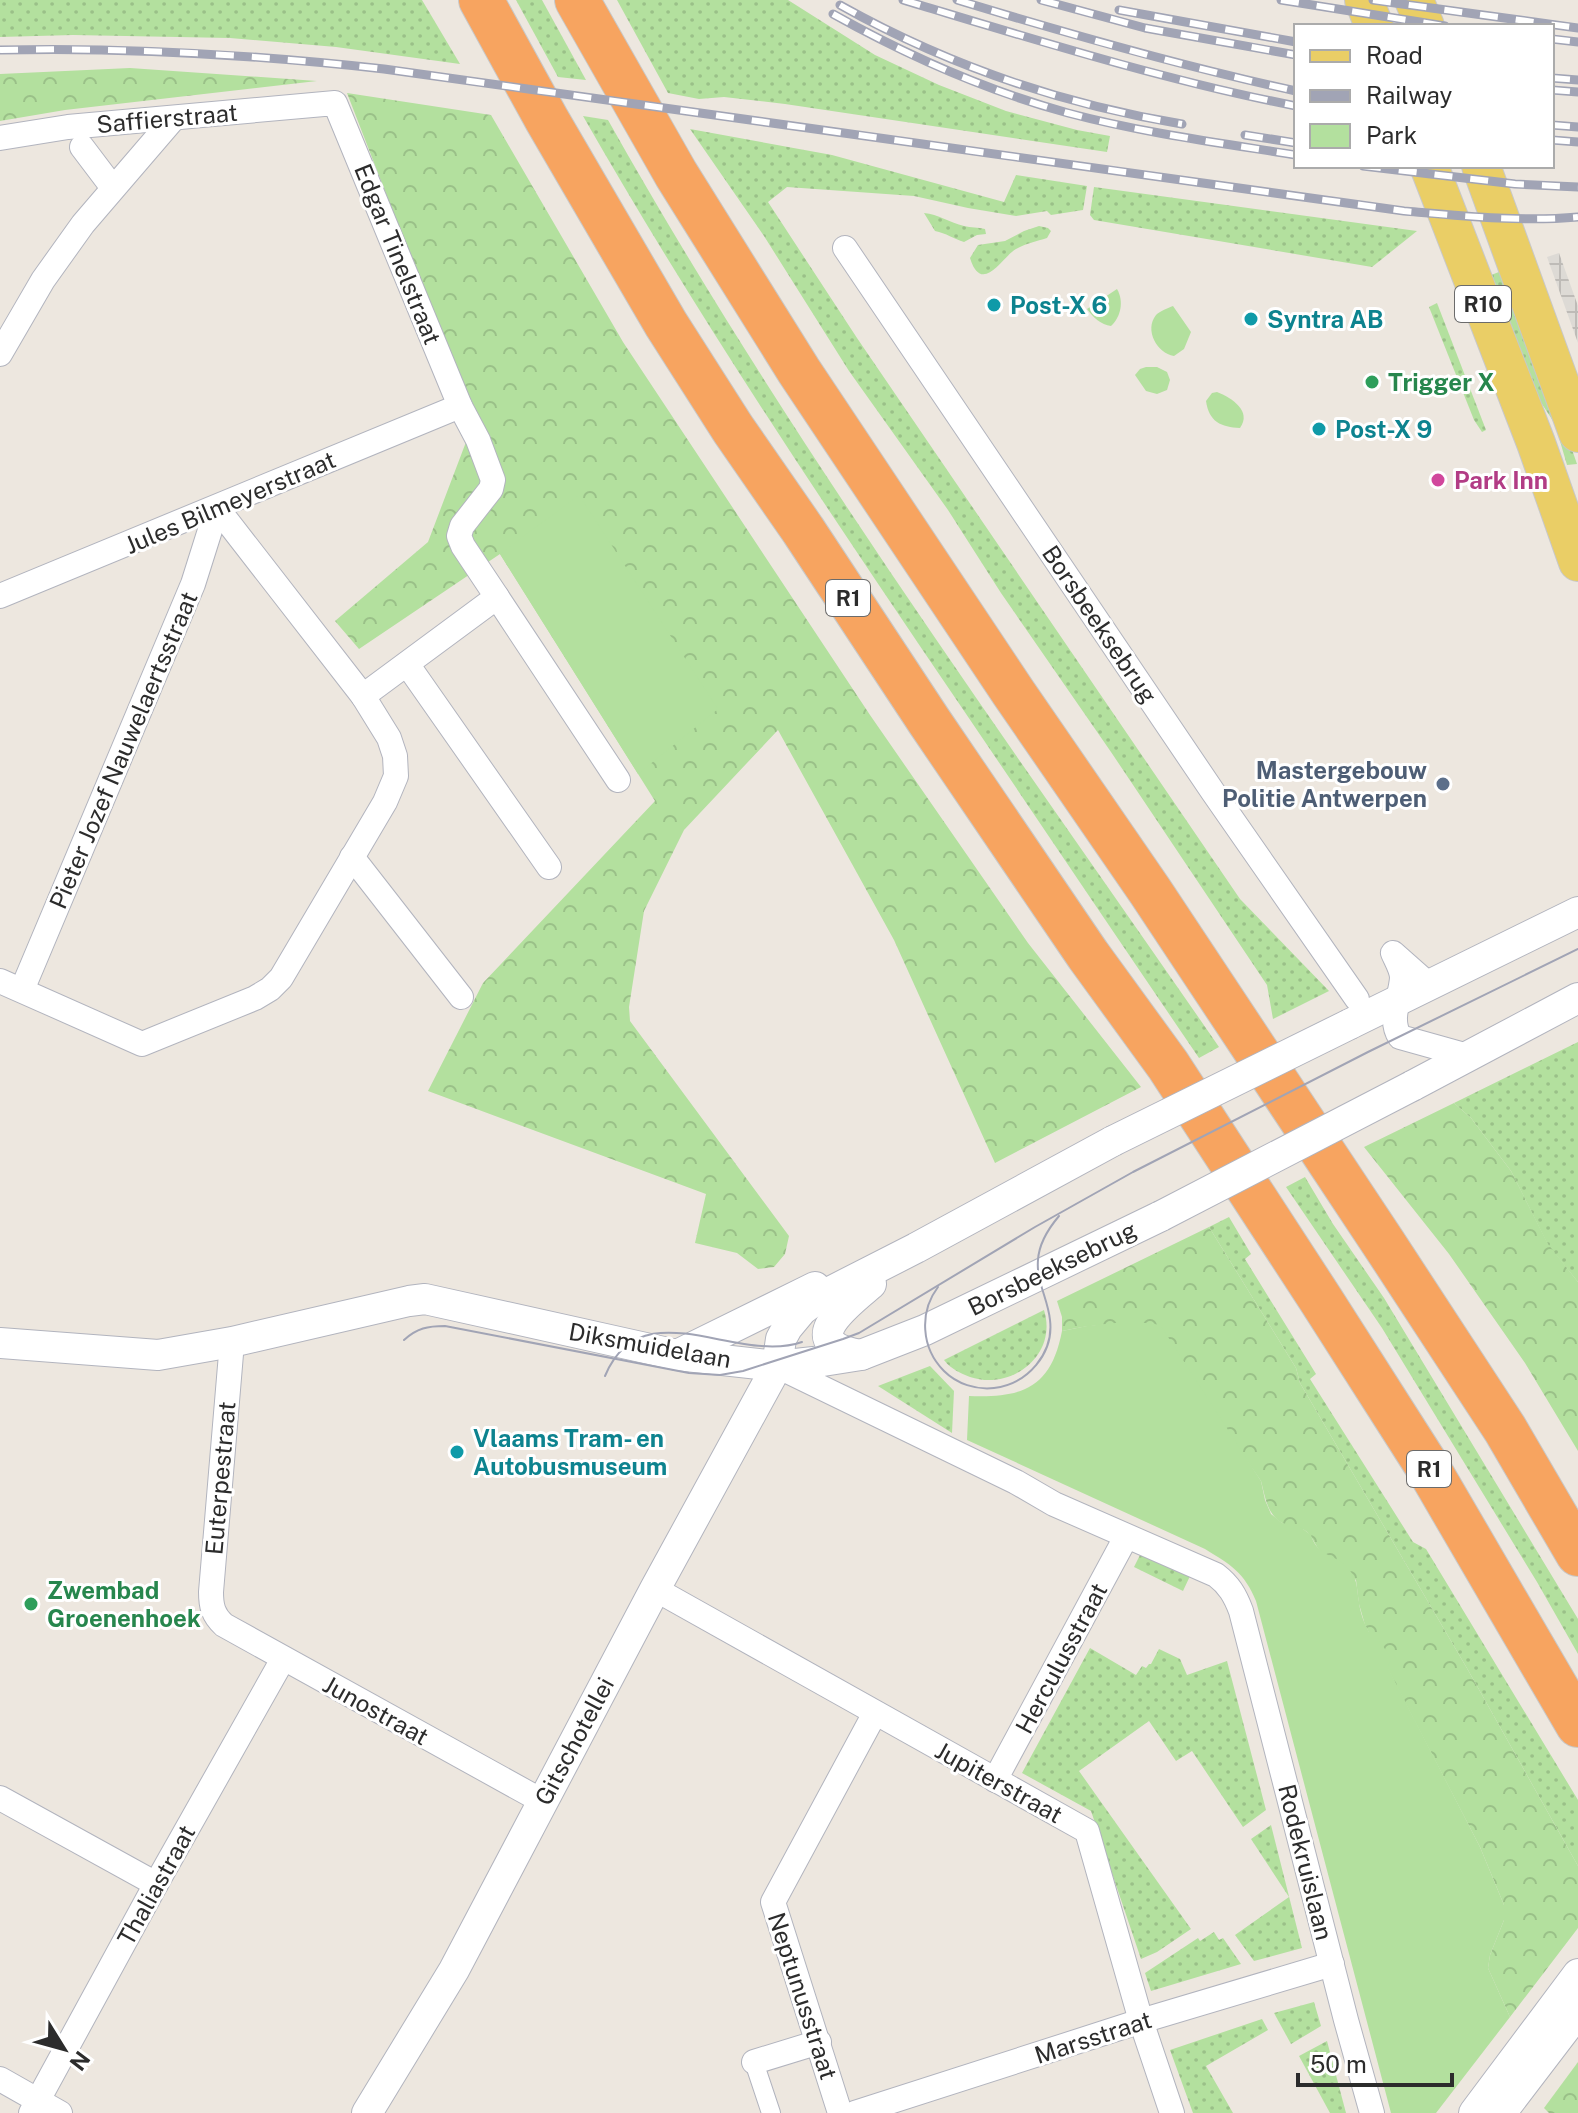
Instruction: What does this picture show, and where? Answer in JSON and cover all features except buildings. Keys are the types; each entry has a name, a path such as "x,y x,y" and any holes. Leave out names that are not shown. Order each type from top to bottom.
{"highway":[{"name":"R1","path":"481,0 666,324 733,429 1043,890 1168,1065 1295,1260 1427,1466 1578,1725"},
{"path":"577,0 676,174 799,371 1384,1244 1505,1429 1578,1554"}],"main road":[{"path":"1364,0 1373,24"},
{"path":"1414,0 1424,24"},
{"name":"R10","path":"1430,168 1536,443 1578,562"},
{"name":"R10","path":"1482,168 1578,433"}],"street":[{"name":"Saffierstraat","path":"0,138 68,127 335,103"},
{"name":"Edgar Tinelstraat","path":"335,103 460,406 492,472 491,489 462,526 459,536 497,597"},
{"path":"0,354 43,280 83,224 174,118"},
{"path":"82,147 113,188"},
{"name":"Borsbeeksebrug","path":"845,248 1213,792 1353,1011"},
{"name":"Jules Bilmeyerstraat","path":"0,596 460,406"},
{"path":"11,986 142,1044 255,998 281,978 385,802 396,776 395,756 389,738 363,696 217,508"},
{"name":"Pieter Jozef Nauwelaertsstraat","path":"11,986 193,584 217,508"},
{"path":"363,696 497,597 618,780"},
{"path":"407,664 549,867"},
{"path":"352,857 461,997"},
{"path":"777,1366 781,1339 802,1310 818,1298 1353,1011 1395,1001 1578,912"},
{"path":"1428,984 1393,953 1403,975 1395,1001 1395,1029 1400,1037 1468,1056"},
{"name":"Borsbeeksebrug","path":"777,1366 861,1355 925,1330 1161,1216 1578,998"},
{"path":"861,1355 842,1352 834,1347 828,1338 830,1326 841,1310 905,1254"},
{"path":"677,1355 825,1282 905,1254"},
{"name":"Diksmuidelaan","path":"0,1343 158,1355 232,1342 425,1299 677,1355 777,1366 1016,1482 1054,1504 1216,1575 1235,1595 1241,1611"},
{"name":"Euterpestraat","path":"214,1613 211,1592 232,1342"},
{"name":"Gitschotellei","path":"367,2113 454,1970 655,1589 777,1366"},
{"name":"Herculusstraat","path":"995,1780 1126,1537"},
{"name":"Jupiterstraat","path":"655,1589 1087,1831 1141,2021 1172,2113"},
{"name":"Rodekruislaan","path":"1241,1611 1372,2113"},
{"name":"Junostraat","path":"214,1613 224,1625 283,1659 542,1801"},
{"name":"Thaliastraat","path":"35,2107 283,1659"},
{"name":"Neptunusstraat","path":"840,2113 773,1902 875,1713"},
{"path":"0,1798 156,1884"},
{"name":"Marsstraat","path":"855,2113 1141,2021 1332,1964"},
{"path":"1474,2113 1578,1974"},
{"path":"1501,2113 1578,2012"},
{"path":"771,2113 754,2062 819,2042"},
{"path":"0,2079 35,2107 60,2113"}],"green space":[{"path":"0,0 422,0 460,64 336,47 230,38 0,37"},
{"path":"516,0 542,0 586,80 558,77"},
{"path":"617,0 788,0 875,55 939,85 1006,111 1110,136 1107,152 785,104 724,97 699,99 668,93"},
{"path":"130,68 317,81 65,110 0,121 0,74"},
{"path":"347,93 491,115 623,342 870,715 1028,943 1141,1087 995,1163 894,940 778,730 684,830 644,911 629,1007 630,1021 789,1236 785,1254 774,1267 758,1269 737,1253 695,1243 706,1194 428,1091 483,983 655,801 500,554 359,649 335,621 428,542 474,421"},
{"path":"583,116 608,120 750,358 825,475 1219,1047 1199,1058 791,454 664,253"},
{"path":"690,129 832,155 1004,202 1016,175 1087,186 1083,210 1051,215 1047,211 1016,216 914,196 787,187 768,202 857,338 1240,899 1329,991 1273,1019 1267,985 948,510 849,371 764,236"},
{"path":"1094,187 1417,231 1372,267 1094,220 1090,215"},
{"path":"924,213 964,226 985,229 986,234 964,242 935,231"},
{"path":"1039,226 1051,231 1047,238 1016,249 986,274 980,274 975,269 970,258 978,245 1005,241"},
{"path":"1504,270 1577,464 1567,465 1555,424 1538,398 1486,277"},
{"path":"1117,289 1121,304 1111,326 1098,320 1087,309"},
{"path":"1437,303 1486,430 1482,432 1474,420 1429,307"},
{"path":"1173,306 1191,332 1184,349 1174,356 1158,346 1151,327 1156,315"},
{"path":"1146,367 1157,367 1167,372 1170,380 1167,390 1157,394 1146,391 1135,375"},
{"path":"1217,392 1239,406 1244,416 1240,428 1222,425 1213,419 1206,401"},
{"path":"579,495 718,709 638,774 500,554"},
{"path":"1578,1042 1578,1282 1548,1245 1511,1171 1471,1118 1454,1103"},
{"path":"1454,1103 1471,1118 1511,1171 1548,1244 1578,1282 1578,1451 1525,1363 1449,1254 1364,1147"},
{"path":"1305,1177 1384,1298 1578,1619 1578,1654 1382,1328 1286,1187"},
{"path":"1229,1217 1251,1254 1245,1259 1316,1374 1310,1379 1413,1542 1426,1549 1578,1800 1578,1866 1468,1670 1300,1383 1296,1368 1209,1227"},
{"path":"1209,1227 1296,1368 1300,1383 1468,1670 1578,1866 1578,1928 1510,2017 1488,1968 1504,1920 1504,1905 1480,1847 1365,1625 1356,1580 1321,1552 1307,1532 1284,1524 1274,1516 1261,1481 1152,1323 1107,1324 1062,1331 1057,1301"},
{"path":"1044,1310 1047,1326 1038,1355 1016,1374 986,1380 970,1377 944,1360"},
{"path":"1115,1323 1152,1323 1161,1326 1261,1481 1271,1514 1282,1523 1299,1526 1311,1535 1319,1548 1351,1572 1365,1625 1391,1658 1388,1668 1480,1847 1504,1905 1504,1920 1488,1968 1510,2017 1436,2113 1391,2113 1256,1601 1247,1583 1229,1565 1205,1549 967,1440 969,1396 1005,1395 1032,1386 1050,1365 1062,1331"},
{"path":"930,1366 954,1391 952,1433 878,1386"},
{"path":"1141,1553 1190,1576 1183,1591 1134,1567"},
{"path":"1090,1648 1136,1675 1142,1666 1146,1668 1151,1664 1159,1649 1180,1659 1187,1675 1227,1661 1266,1810 1243,1827 1192,1751 1176,1761 1149,1721 1079,1771 1191,1929 1141,1959 1091,1811 1022,1773"},
{"path":"1271,1825 1302,1948 1254,1961 1235,1935 1289,1897 1251,1839"},
{"path":"1214,1932 1219,1940 1223,1938 1241,1964 1151,1991 1145,1973 1198,1938 1200,1941"},
{"path":"1314,2002 1321,2026 1291,2044 1274,2013"},
{"path":"1262,2019 1268,2030 1206,2066 1233,2113 1193,2113 1170,2050"},
{"path":"1327,2041 1346,2113 1330,2113 1299,2056"},
{"path":"1578,2062 1578,2113 1549,2113 1544,2108"}],"shaded area":[{"path":"1559,253 1578,306 1578,343 1547,257"}],"tram line":[{"path":"404,1340 423,1328 445,1326 689,1373 720,1375 743,1371 843,1339 859,1333 1133,1172 1578,949"},
{"path":"938,1287 925,1318 927,1341 936,1362 949,1376 980,1388 994,1388 1018,1380 1036,1365 1048,1344 1050,1320 1038,1260 1045,1236 1059,1216"},
{"path":"605,1376 621,1350 642,1337 666,1333 776,1346 802,1342"}],"railway":[{"path":"903,0 1147,71 1294,106"},
{"path":"957,0 1125,49 1294,91"},
{"path":"1041,0 1145,28 1294,55"},
{"path":"1281,0 1432,24"},
{"path":"1373,0 1549,24"},
{"path":"840,5 922,46 1006,80 1093,105 1182,124"},
{"path":"1119,10 1294,42"},
{"path":"833,14 948,71 1037,104 1125,126 1294,155"},
{"path":"1554,25 1578,28"},
{"path":"1554,39 1578,42"},
{"path":"0,50 192,53 384,69 1404,211 1513,219 1578,217"},
{"path":"1554,78 1578,80"},
{"path":"1554,90 1578,92"},
{"path":"1554,125 1578,127"},
{"path":"1245,135 1294,143"},
{"path":"1554,140 1578,142"},
{"path":"1380,168 1515,184 1578,187"}],"place":[{"name":"Post-X 6","path":"994,305"},
{"name":"Syntra AB","path":"1251,319"},
{"name":"Trigger X","path":"1372,382"},
{"name":"Post-X 9","path":"1319,429"},
{"name":"Park Inn","path":"1438,480"},
{"name":"Mastergebouw Politie Antwerpen","path":"1443,784"},
{"name":"Vlaams Tram- en Autobusmuseum","path":"457,1452"},
{"name":"Zwembad Groenenhoek","path":"31,1604"}]}
